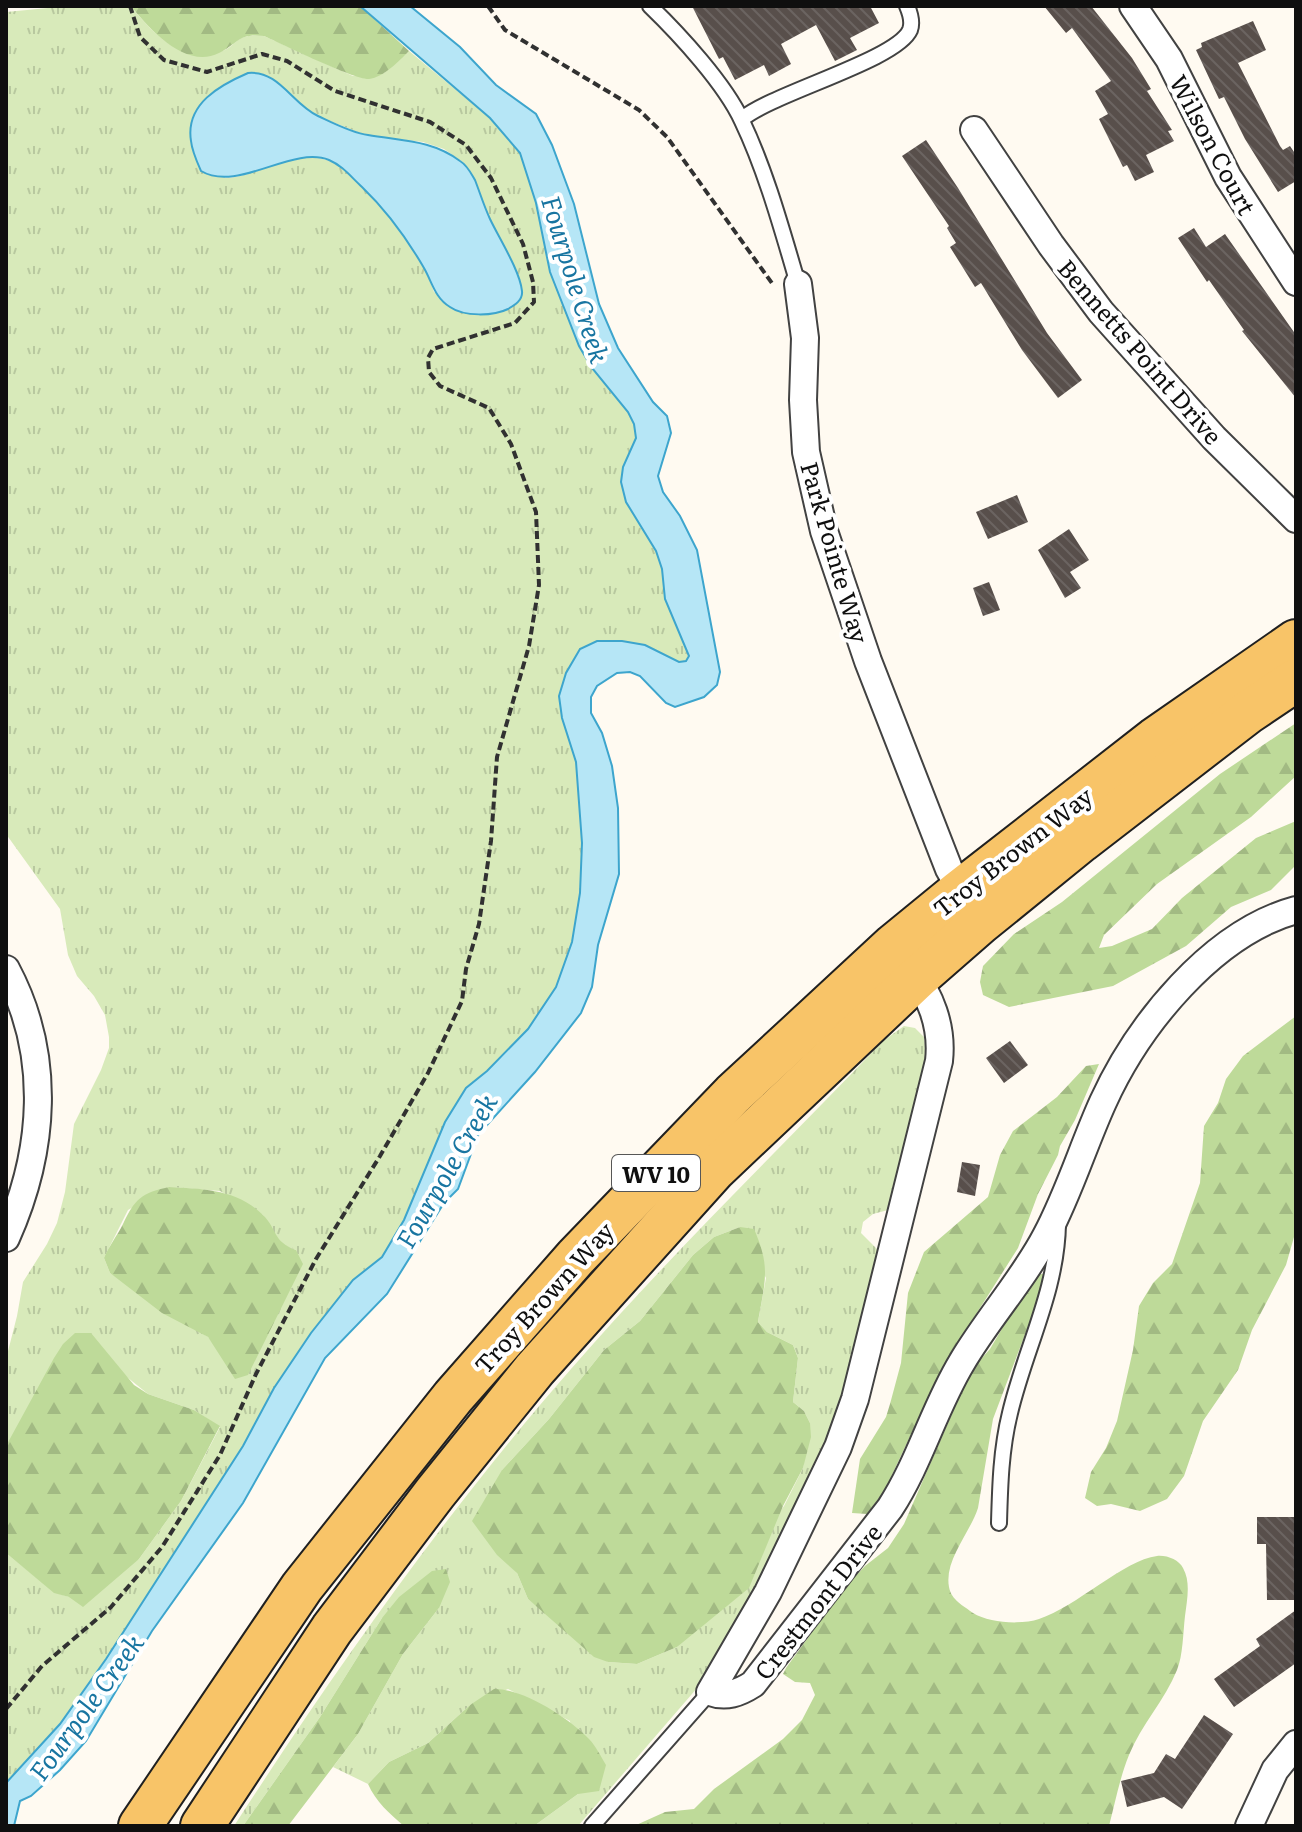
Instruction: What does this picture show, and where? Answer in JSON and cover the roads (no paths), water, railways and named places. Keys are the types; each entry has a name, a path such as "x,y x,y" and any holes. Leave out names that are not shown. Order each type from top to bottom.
{"main road":[{"name":"Troy Brown Way","path":"140,1826 302,1587 453,1397 576,1257 733,1094 906,961 1155,739 1296,641"},
{"name":"Troy Brown Way","path":"970,907 1117,813 1247,713 1296,680"},
{"name":"Troy Brown Way","path":"202,1826 332,1629 435,1493 535,1369 906,961"}],"street":[{"name":"Wilson Court","path":"1133,6 1169,59 1228,177 1296,282"},
{"name":"Bennetts Point Drive","path":"974,130 1051,245 1101,312 1214,438 1296,519"},
{"name":"Park Pointe Way","path":"787,287 805,338 803,400 806,452 824,531 868,661 944,856 970,907"},
{"name":"Crestmont Drive","path":"906,961 937,1018 941,1046 855,1399 827,1473 768,1592 710,1692 718,1695 734,1694 753,1684 907,1482 950,1384 1046,1237 1105,1097 1148,1028 1205,963 1237,939 1296,910"},
{"path":"6,969 26,1015 34,1046 39,1111 28,1181 6,1238"},
{"path":"1249,1826 1275,1770 1296,1744"}],"lane":[{"name":"Park Pointe Way","path":"650,6 685,43 742,119 779,219 787,287"},
{"path":"742,119 759,107 892,47 910,30 907,6"},
{"path":"999,1523 1004,1444 1010,1413 1047,1300 1054,1264 1058,1212"},
{"path":"592,1826 710,1692"}],"water":[{"name":"Fourpole Creek","path":"360,6 410,6 460,47 496,85 536,114 552,145 574,204 599,304 618,348 653,402 667,416 671,433 658,476 663,492 680,516 697,550 720,672 717,685 704,697 675,707 666,703 640,676 630,672 617,673 597,686 591,697 591,713 602,733 612,766 618,808 619,874 598,945 592,987 581,1013 535,1072 478,1135 458,1189 444,1203 387,1294 325,1358 243,1503 152,1631 86,1741 60,1770 31,1796 20,1801 14,1826 6,1826 6,1783 60,1724 106,1659 243,1446 274,1388 311,1333 353,1280 382,1257 404,1220 445,1122 466,1088 528,1029 556,987 572,942 580,893 582,843 576,762 562,718 559,696 566,673 580,649 597,641 622,641 645,645 679,662 686,661 689,656 665,599 662,569 656,551 626,502 621,482 623,467 636,438 634,424 579,346 550,272 536,203 520,153 490,118"},
{"path":"248,73 259,73 277,82 309,111 343,127 362,134 428,145 462,163 475,180 517,274 522,291 518,302 502,311 487,314 463,313 445,303 388,215 347,172 329,160 299,158 231,176 216,176 201,171 191,141 193,116 216,90"}]}
